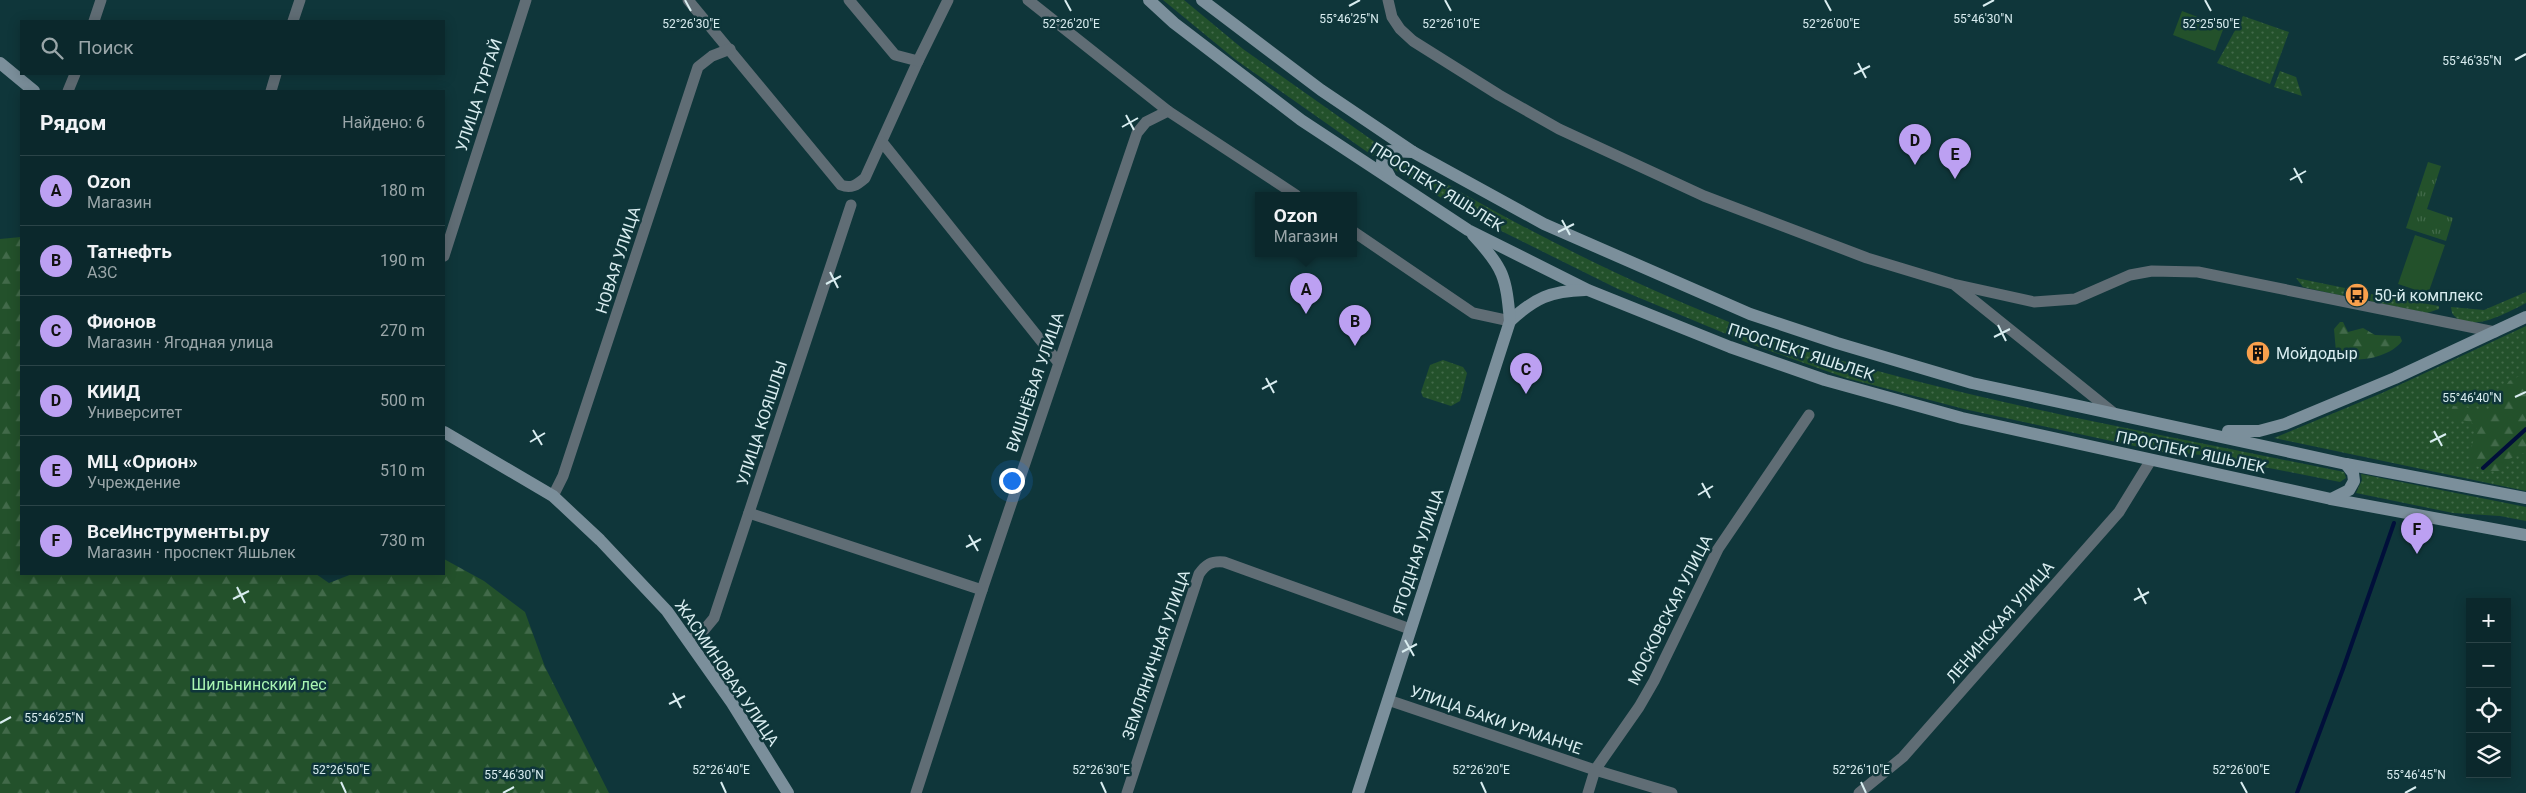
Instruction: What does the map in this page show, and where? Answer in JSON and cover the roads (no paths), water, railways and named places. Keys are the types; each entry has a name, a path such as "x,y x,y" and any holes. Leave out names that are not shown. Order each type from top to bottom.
{"main road":[{"name":"ПРОСПЕКТ ЯШЬЛЕК","path":"1149,0 1174,23 1300,120 1392,178 1468,230 1588,290 1730,348 1824,380 1962,418 2331,499 2526,535"},
{"name":"ПРОСПЕКТ ЯШЬЛЕК","path":"1202,0 1321,90 1413,152 1544,224 1750,314 1837,343 1972,383 2114,414 2204,431 2346,464 2526,498"},
{"path":"0,63 33,90"},
{"path":"1392,178 1382,162 1383,155 1389,151 1413,152"},
{"path":"1468,230 1494,258 1506,284 1510,322"},
{"path":"1510,322 1526,306 1542,296 1565,291 1588,290"},
{"path":"2204,431 2259,432 2285,424 2395,378 2526,318"},
{"name":"ЯГОДНАЯ УЛИЦА","path":"1358,793 1510,322"},
{"name":"ЖАСМИНОВАЯ УЛИЦА","path":"445,433 553,496 600,540 653,596 688,641 732,704 788,793"},
{"path":"2331,499 2349,490 2354,481 2353,473 2346,464"}],"street":[{"path":"94,20 101,0"},
{"path":"293,20 300,0"},
{"name":"УЛИЦА ТУРГАЙ","path":"445,253 526,0"},
{"path":"688,0 841,185 848,188 857,185 865,178 948,0"},
{"path":"849,0 895,55 918,61"},
{"path":"1028,0 1168,111 1291,192"},
{"path":"1388,0 1392,17 1400,29 1413,41 1499,95 1559,129 1704,196 1867,258 1953,284 2034,302 2050,302 2075,299 2130,276 2152,271 2198,272 2494,332"},
{"name":"НОВАЯ УЛИЦА","path":"553,496 563,476 698,67 712,56 730,49"},
{"path":"68,90 75,75"},
{"path":"271,90 276,75"},
{"name":"ВИШНЁВАЯ УЛИЦА","path":"916,793 1058,362 1137,133 1146,122 1168,111"},
{"path":"882,142 1058,362"},
{"name":"УЛИЦА КОЯШЛЫ","path":"688,641 704,630 714,618 852,205"},
{"path":"1357,234 1473,313 1510,322"},
{"path":"1953,284 2114,414"},
{"name":"МОСКОВСКАЯ УЛИЦА","path":"1594,770 1639,707 1718,549 1809,415"},
{"name":"ЛЕНИНСКАЯ УЛИЦА","path":"1859,793 1903,757 2106,527 2119,512 2151,460"},
{"path":"749,513 982,590"},
{"name":"ЗЕМЛЯНИЧНАЯ УЛИЦА","path":"1126,793 1198,574 1205,565 1213,561 1224,562 1410,629"},
{"name":"УЛИЦА БАКИ УРМАНЧЕ","path":"1388,700 1594,770 1672,793"},
{"path":"1588,793 1594,770"}],"waterway":[{"path":"2483,468 2526,429"},
{"path":"2297,793 2394,523"}],"place":[{"name":"КИИД","path":"1915,165"},
{"name":"МЦ «Орион»","path":"1955,179"},
{"name":"50-й комплекс","path":"2357,295"},
{"name":"Ozon","path":"1306,314"},
{"name":"Татнефть","path":"1355,346"},
{"name":"Мойдодыр","path":"2258,353"},
{"name":"Фионов","path":"1526,394"},
{"name":"ВсеИнструменты.ру","path":"2417,554"}],"park label":[{"name":"Шильнинский лес","path":"259,684"}]}
